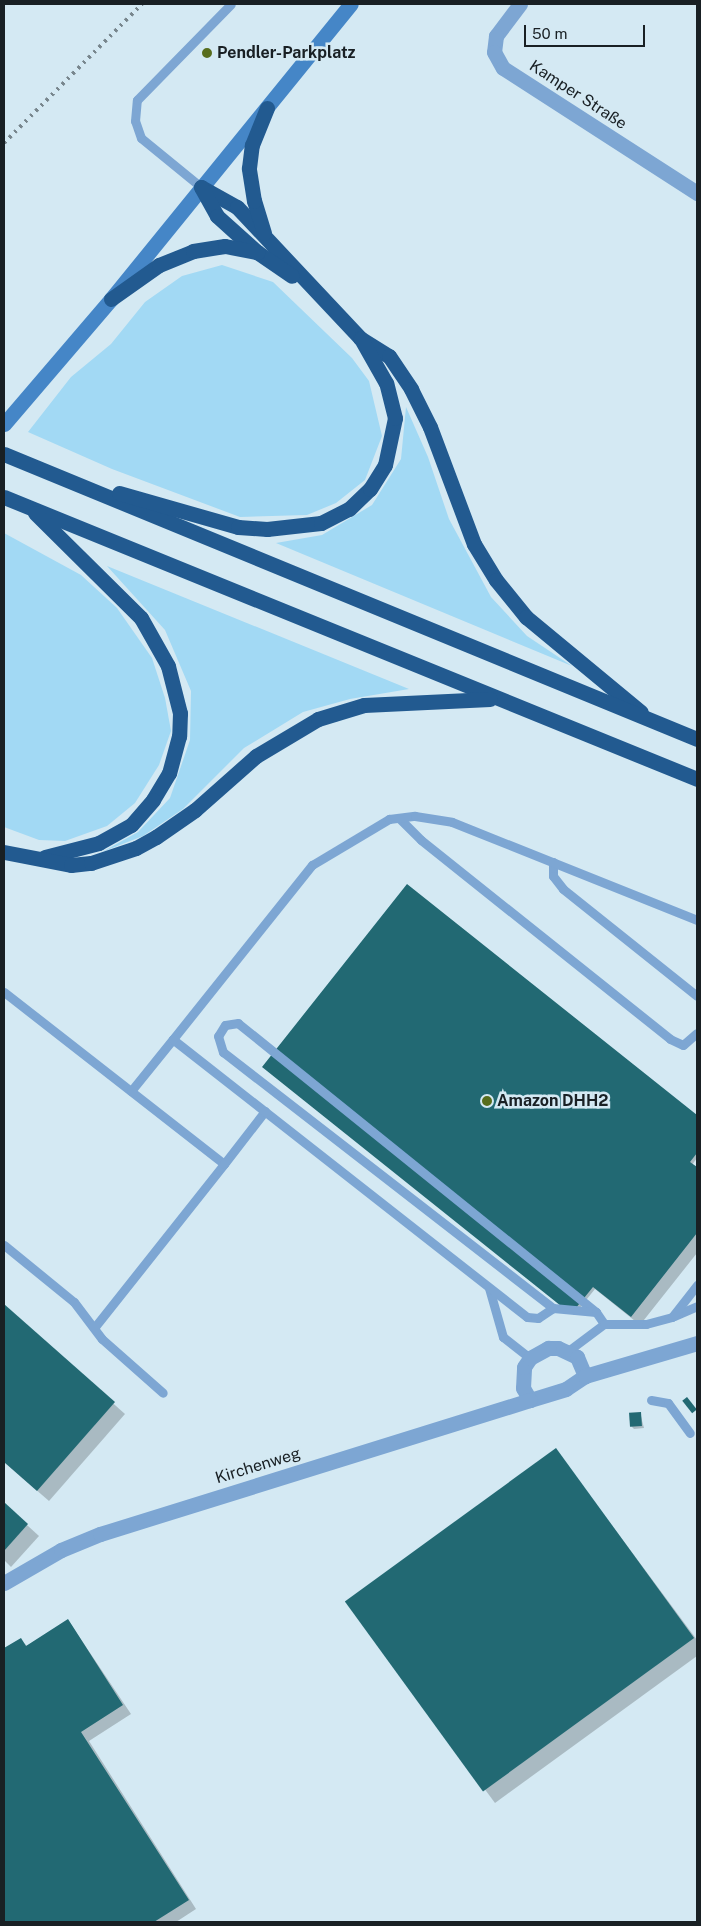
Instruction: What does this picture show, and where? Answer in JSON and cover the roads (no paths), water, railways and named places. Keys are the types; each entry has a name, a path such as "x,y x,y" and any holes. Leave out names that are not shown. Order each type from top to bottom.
{"highway":[{"path":"266,237 254,201 249,168 252,145 267,108"},
{"path":"201,188 237,207 310,288 360,338 389,356 411,389 430,427 474,544 496,580 526,617 652,722"},
{"path":"201,188 217,216 257,252 310,288"},
{"path":"111,299 159,265 194,251 225,246 257,252"},
{"path":"54,475 238,527 280,530 321,523 349,509 370,489 385,465 394,438 392,398 360,338"},
{"path":"4,454 697,739"},
{"path":"4,497 697,779"},
{"path":"30,508 141,618 168,666 180,712 179,736 169,773 153,800 131,825 99,843 43,857"},
{"path":"4,852 43,857 71,866 91,863 136,848 195,810 278,742 338,712 390,703 494,698"}],"main road":[{"path":"4,424 111,299 351,4"}],"street":[{"name":"Kamper Straße","path":"520,4 496,36 494,52 503,68 697,193"},
{"name":"Kirchenweg","path":"4,1583 61,1550 100,1534 566,1389 585,1376 697,1343"},
{"path":"530,1400 522,1378 530,1358 548,1348 568,1351 583,1366 585,1376"}],"lane":[{"path":"201,188 141,138 136,121 137,100 231,4"},
{"path":"131,1091 312,865 357,836 389,819 415,816 452,822 697,920"},
{"path":"399,818 421,840 670,1039 683,1045 697,1033"},
{"path":"553,862 553,876 564,888 697,996"},
{"path":"4,992 224,1164"},
{"path":"596,1312 553,1308 223,1052 218,1036 225,1025 238,1023 596,1312 604,1324"},
{"path":"173,1039 527,1317 538,1318 553,1308"},
{"path":"94,1328 266,1111"},
{"path":"4,1246 74,1302 94,1328 163,1393"},
{"path":"672,1317 697,1285"},
{"path":"489,1288 503,1337 530,1358"},
{"path":"568,1351 604,1324 646,1324 672,1317 697,1306"},
{"path":"651,1400 668,1403 690,1433"}],"railway":[{"path":"4,143 142,4"}],"place":[{"name":"Pendler-Parkplatz","path":"207,53"},
{"name":"Amazon DHH2","path":"487,1101"}]}
